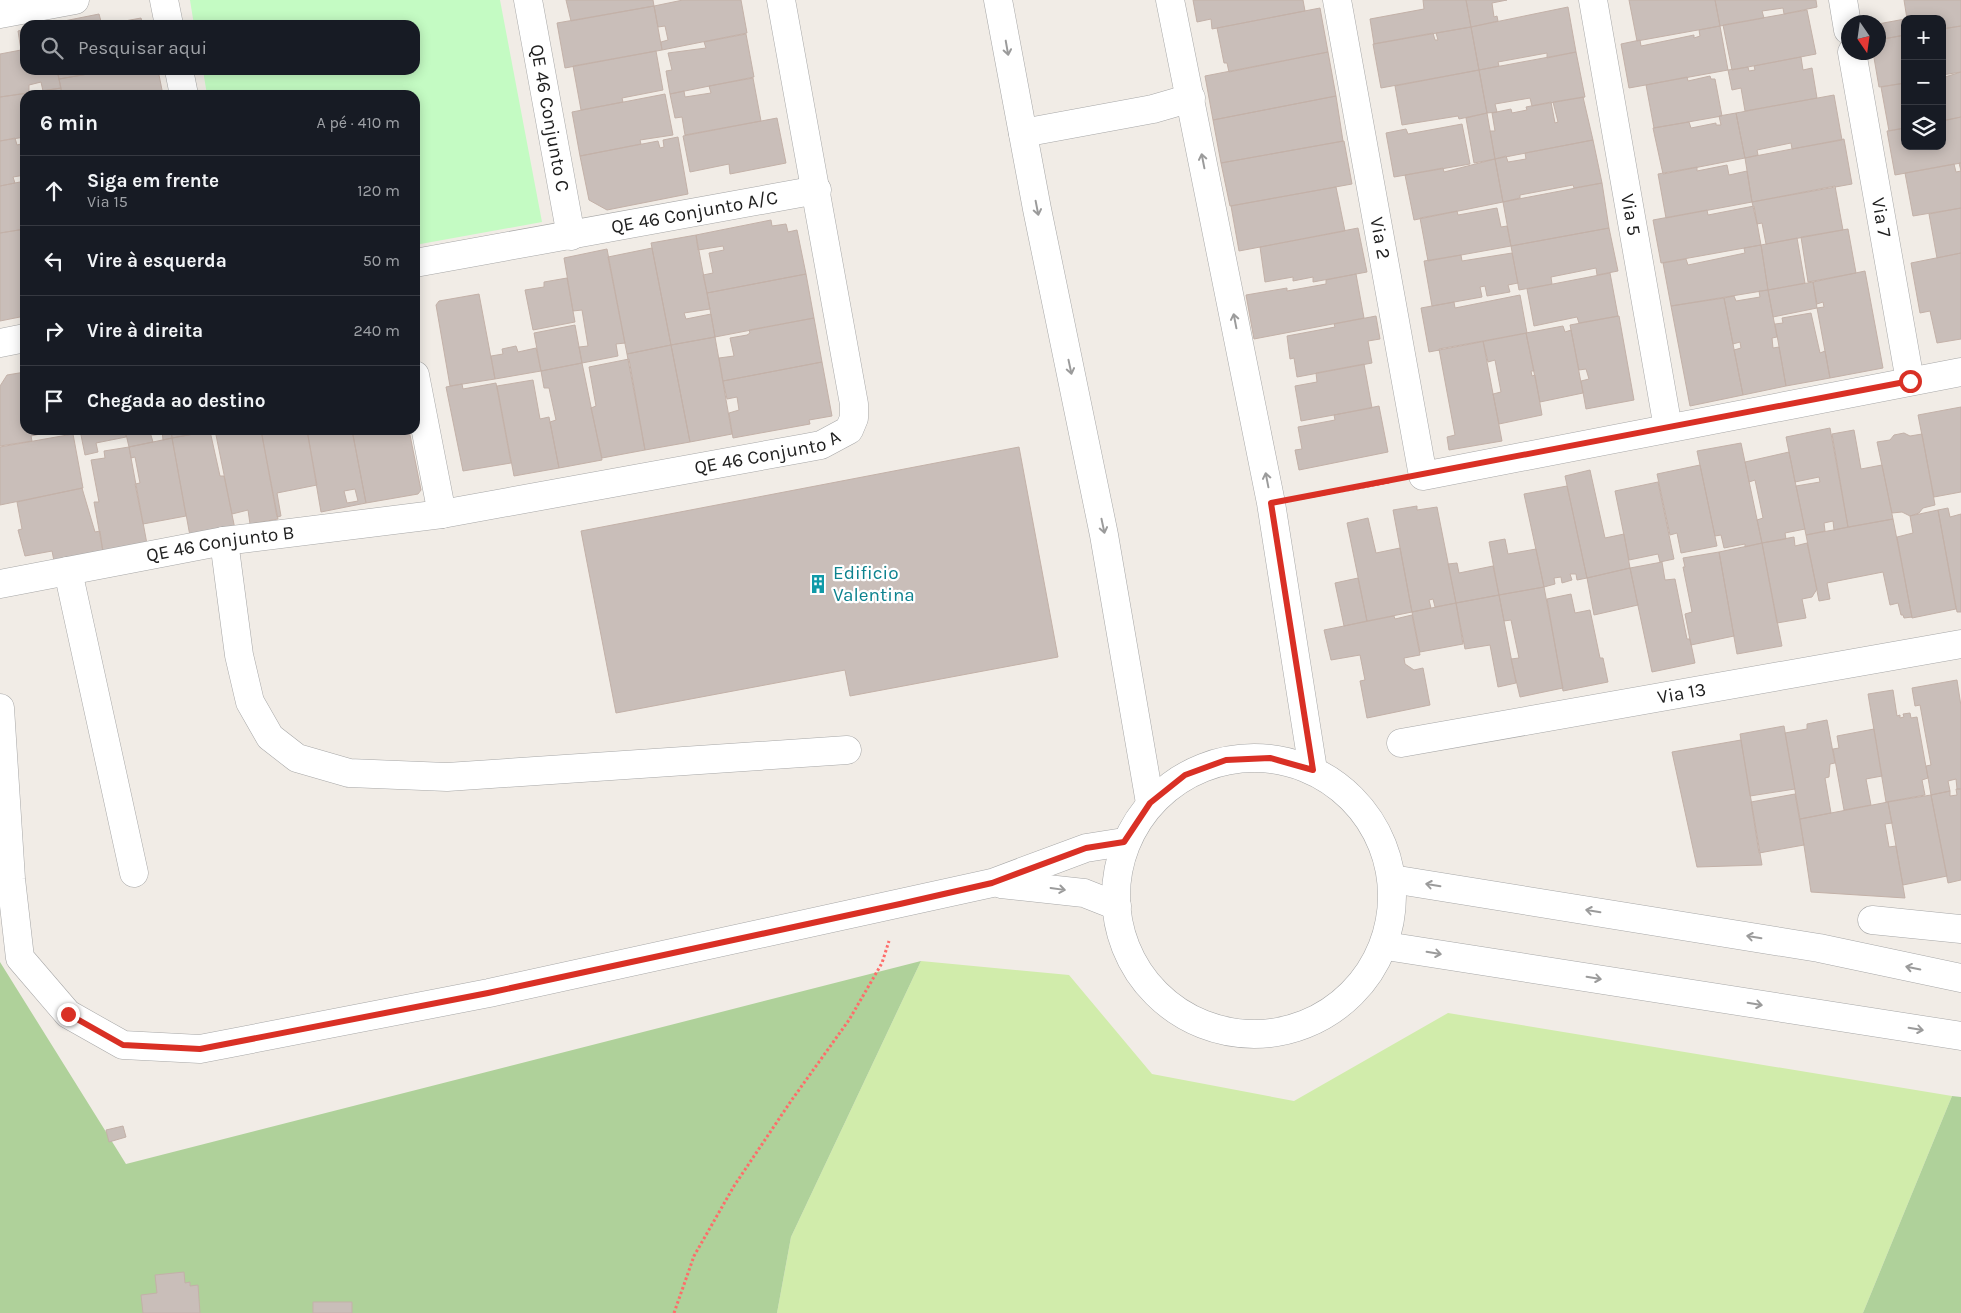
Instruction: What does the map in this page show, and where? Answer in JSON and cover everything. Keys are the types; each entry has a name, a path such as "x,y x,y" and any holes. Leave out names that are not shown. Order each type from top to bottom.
{"street":[{"path":"0,14 75,0"},
{"path":"164,0 168,20"},
{"name":"QE 46 Conjunto C","path":"528,0 571,236"},
{"path":"781,0 817,190"},
{"path":"998,0 1104,535 1150,803"},
{"path":"1170,0 1271,503 1313,770"},
{"name":"Via 2","path":"1338,0 1423,476"},
{"name":"Via 5","path":"1592,0 1668,428"},
{"path":"1843,0 1846,15"},
{"name":"Via 7","path":"1853,60 1910,381"},
{"path":"180,75 183,90"},
{"path":"1023,132 1153,109 1191,98"},
{"name":"QE 46 Conjunto A/C","path":"420,262 817,190"},
{"name":"QE 46 Conjunto A","path":"442,514 805,448 821,444 849,430 854,418 854,404 817,190"},
{"path":"0,343 20,339"},
{"path":"1423,476 1961,372"},
{"path":"420,401 442,514"},
{"name":"QE 46 Conjunto B","path":"0,584 224,541 442,514"},
{"path":"224,541 239,655 250,702 270,736 297,758 349,773 446,777 847,750"},
{"path":"68,571 134,873"},
{"name":"Via 13","path":"1401,743 1961,644"},
{"path":"0,708 6,876 20,958 68,1014 123,1045 200,1049 488,993 992,883 1086,848 1124,842"},
{"path":"1270,758 1313,770 1348,794 1375,826 1392,878 1393,890 1386,946 1349,996 1311,1022 1266,1034 1219,1030 1177,1012 1144,980 1122,940 1117,906 1124,842 1150,803 1185,775 1226,760 1270,758"},
{"path":"1392,878 1819,948 1961,978"},
{"path":"992,883 1084,893 1117,906"},
{"path":"1872,920 1961,929"},
{"path":"1386,946 1961,1036"}],"path":[{"path":"1271,503 1423,476"},
{"path":"674,1313 694,1256 734,1186 791,1101 849,1020 882,963 900,904"}],"green space":[{"path":"190,0 500,0 542,222 420,244 420,90 206,90 204,75 420,75 420,20 193,20"},
{"path":"921,961 1069,975 1152,1074 1294,1101 1448,1013 1952,1096 1863,1313 777,1313 791,1237"},
{"path":"921,961 791,1237 777,1313 0,1313 0,962 126,1164"},
{"path":"1952,1096 1961,1097 1961,1313 1863,1313"}],"building":[{"path":"566,0 653,0 654,6 571,21"},
{"path":"683,0 741,0 747,33 662,50 661,42 668,40 665,26 658,27 654,6"},
{"path":"1193,0 1303,0 1305,11 1212,29 1211,19 1197,22"},
{"path":"1423,0 1466,0 1471,27 1374,44 1370,19 1424,9"},
{"path":"1466,0 1507,0 1492,3 1494,17 1497,16 1498,21 1471,27"},
{"path":"1629,0 1715,0 1720,26 1637,41"},
{"path":"1715,0 1816,0 1817,7 1784,14 1783,8 1762,11 1764,18 1720,26"},
{"path":"1904,0 1961,0 1961,26 1946,28 1946,15 1906,15"},
{"path":"654,6 662,50 565,68 557,23"},
{"path":"1568,7 1576,52 1547,58 1547,53 1498,62 1499,66 1479,70 1471,27"},
{"path":"1320,8 1328,52 1229,72 1227,63 1224,63 1217,28"},
{"path":"1807,10 1816,54 1732,70 1723,25"},
{"path":"99,14 101,20 69,20"},
{"path":"1901,20 1901,36 1886,39 1886,23"},
{"path":"1720,26 1728,70 1629,88 1621,44 1640,40 1641,46 1694,35 1694,38 1700,36 1699,30"},
{"path":"1961,26 1961,72 1946,74 1946,28"},
{"path":"1471,27 1479,70 1381,88 1373,44 1433,33 1435,40 1438,40 1436,33"},
{"path":"746,34 754,77 670,94 666,71 672,70 668,53 706,48 704,42"},
{"path":"1901,36 1901,84 1879,87 1874,60 1886,60 1886,39"},
{"path":"20,50 20,75 58,75 61,88 43,90 41,82 29,85 29,90 20,90 20,94 0,97 0,54"},
{"path":"656,51 663,90 622,98 623,102 581,110 573,66"},
{"path":"1328,52 1336,96 1213,120 1205,76"},
{"path":"1576,52 1585,97 1532,106 1530,98 1495,104 1497,112 1487,113 1479,70"},
{"path":"1801,57 1803,70 1812,68 1817,98 1745,111 1741,88 1732,90 1728,70 1748,67 1749,71 1755,70 1754,66"},
{"path":"1479,70 1487,113 1459,119 1458,116 1402,125 1395,86"},
{"path":"1961,72 1961,117 1946,120 1946,105 1946,77"},
{"path":"58,75 82,75 59,79"},
{"path":"82,75 159,75 162,90 61,90 59,79"},
{"path":"1710,76 1711,79 1715,79 1722,116 1654,128 1646,85 1687,77 1688,81"},
{"path":"753,78 761,121 685,135 682,117 675,118 670,94 684,91 685,97 711,93 709,86"},
{"path":"1901,84 1901,129 1889,131 1881,87"},
{"path":"20,94 20,138 0,141 0,97"},
{"path":"665,94 673,135 640,140 641,144 580,156 572,112"},
{"path":"1834,95 1842,140 1792,149 1791,143 1757,150 1758,155 1745,158 1736,113"},
{"path":"1336,96 1343,141 1221,163 1213,120"},
{"path":"1583,97 1593,140 1495,159 1490,131 1495,131 1492,113 1511,109 1512,113 1527,110 1526,107 1551,102 1555,123 1558,122 1553,102"},
{"path":"1487,113 1495,159 1474,163 1466,118"},
{"path":"1736,113 1745,158 1663,174 1653,128 1689,122 1691,128 1716,123 1716,125 1721,125 1719,116"},
{"path":"1961,117 1961,163 1895,175 1887,131 1901,129 1901,150 1946,150 1946,120"},
{"path":"777,118 786,163 730,174 729,164 690,172 683,136"},
{"path":"1462,124 1470,164 1394,177 1386,133 1406,129 1408,134"},
{"path":"678,137 688,194 607,210 589,200 580,156 658,141 660,148 664,147 663,140"},
{"path":"15,138 17,145 20,144 20,176 13,177 15,183 0,186 0,141"},
{"path":"1844,139 1852,184 1752,202 1745,158"},
{"path":"1593,140 1602,183 1574,188 1573,185 1520,195 1520,198 1503,202 1495,159 1506,156 1508,162 1526,159 1525,153"},
{"path":"1344,141 1352,184 1230,206 1221,163"},
{"path":"1495,159 1503,202 1414,220 1405,175 1443,168 1444,172"},
{"path":"1954,164 1956,172 1961,171 1961,208 1913,216 1905,173"},
{"path":"1727,165 1729,175 1747,171 1752,202 1666,218 1658,174 1697,167 1697,171"},
{"path":"20,182 20,230 0,233 0,186"},
{"path":"1602,183 1609,228 1511,246 1503,202"},
{"path":"1835,186 1843,230 1766,244 1762,223 1757,224 1752,202"},
{"path":"1336,187 1345,231 1239,251 1231,206"},
{"path":"1754,206 1761,245 1661,263 1653,220 1707,210 1708,215"},
{"path":"1497,208 1501,227 1507,226 1511,246 1428,261 1420,218 1457,211 1458,215"},
{"path":"1961,208 1961,253 1937,258 1929,214"},
{"path":"771,220 772,226 786,224 788,232 797,230 806,274 707,293 703,275 713,273 709,253 724,250 723,246 698,250 696,235"},
{"path":"1358,228 1367,272 1313,282 1313,277 1293,281 1293,277 1265,282 1260,247"},
{"path":"1609,228 1618,271 1597,275 1596,268 1551,277 1552,284 1519,290 1511,246"},
{"path":"1848,229 1856,273 1808,282 1801,237"},
{"path":"20,230 20,317 0,321 0,233"},
{"path":"696,235 710,309 684,313 686,319 711,314 715,337 671,345 651,243"},
{"path":"1797,238 1805,283 1768,290 1761,245"},
{"path":"1761,245 1768,290 1671,306 1663,263 1686,259 1688,265 1745,253 1744,248"},
{"path":"652,248 671,345 627,354 608,257"},
{"path":"607,249 625,343 616,344 618,356 582,363 579,347 588,346 582,310 573,311 564,258"},
{"path":"1512,253 1518,283 1508,285 1510,292 1487,296 1485,286 1480,287 1482,297 1432,306 1424,261 1461,255 1462,261"},
{"path":"1961,253 1961,339 1937,343 1930,311 1920,313 1911,263"},
{"path":"1865,271 1883,368 1830,378 1817,308 1824,307 1823,302 1817,304 1813,282"},
{"path":"1610,273 1618,316 1579,323 1577,317 1534,326 1527,289"},
{"path":"806,274 814,318 715,337 707,293"},
{"path":"1356,274 1364,318 1254,339 1246,295 1287,288 1287,291 1326,284 1326,280"},
{"path":"567,278 575,322 533,330 525,290 544,287 544,282"},
{"path":"1813,282 1817,308 1773,317 1768,290"},
{"path":"1768,290 1777,337 1772,338 1773,348 1779,347 1786,386 1743,395 1734,350 1741,348 1740,342 1733,344 1724,298 1734,296 1736,301 1760,297 1759,291"},
{"path":"479,294 495,379 450,386 436,305 439,301"},
{"path":"1520,295 1527,333 1429,352 1421,308 1454,302 1455,308"},
{"path":"1724,298 1743,395 1690,406 1671,306"},
{"path":"1811,313 1820,353 1825,351 1830,378 1786,386 1775,324 1783,323 1782,318"},
{"path":"1376,316 1380,339 1368,341 1372,363 1297,377 1294,358 1290,359 1287,336 1335,327 1334,324"},
{"path":"1619,316 1634,400 1586,409 1581,381 1589,379 1586,369 1579,370 1570,325"},
{"path":"814,318 822,362 723,381 719,358 734,356 730,338 747,335 750,333 749,330"},
{"path":"575,325 582,363 541,371 534,333"},
{"path":"1563,326 1565,332 1571,330 1583,393 1540,402 1526,333"},
{"path":"1526,333 1534,371 1531,371 1532,376 1535,375 1542,415 1499,424 1493,394 1501,392 1495,360 1488,362 1483,341"},
{"path":"715,337 732,434 690,442 671,345"},
{"path":"1483,341 1502,441 1449,450 1447,437 1455,435 1439,349"},
{"path":"671,345 690,442 645,450 627,354"},
{"path":"516,346 518,352 536,348 541,371 495,379 491,356 503,354 502,349"},
{"path":"629,359 645,450 602,458 591,408 596,406 589,367"},
{"path":"822,362 832,416 809,420 810,424 733,438 729,413 739,410 737,397 727,399 723,381"},
{"path":"582,363 602,460 559,468 550,422 556,420 549,388 544,388 541,371"},
{"path":"1364,364 1372,408 1301,421 1295,386 1317,382 1316,373"},
{"path":"20,373 20,435 36,435 31,436 32,441 0,446 0,386 7,375"},
{"path":"533,380 540,419 549,417 559,468 514,476 497,386"},
{"path":"496,383 511,463 463,471 446,387 462,384 463,389"},
{"path":"1379,406 1388,452 1299,470 1295,450 1302,449 1298,427 1335,420 1334,415"},
{"path":"1961,407 1961,492 1934,497 1918,415"},
{"path":"1830,428 1848,527 1834,530 1833,521 1824,523 1825,531 1806,535 1796,486 1820,482 1819,477 1795,482 1786,437"},
{"path":"1854,430 1861,469 1882,465 1893,519 1848,527 1832,434"},
{"path":"1904,433 1910,436 1922,434 1935,505 1923,508 1919,513 1910,516 1902,512 1892,513 1877,442 1890,440 1894,435"},
{"path":"73,435 83,488 0,505 0,447"},
{"path":"81,435 126,435 126,437 96,443 98,452 85,455"},
{"path":"126,435 151,435 153,442 129,447"},
{"path":"162,435 172,435 172,438 163,440"},
{"path":"172,435 188,435 172,438"},
{"path":"188,435 211,435 220,476 224,476 235,529 190,536 172,438"},
{"path":"216,435 262,435 278,519 250,524 248,510 232,514"},
{"path":"262,435 308,435 317,485 277,493 281,516 277,517"},
{"path":"308,435 353,435 366,503 321,512","holes":["355,489 358,501 347,503 344,491"]},
{"path":"353,435 410,435 421,490 418,494 366,503"},
{"path":"172,438 186,516 143,524 135,484 140,483 135,457 131,458 129,447"},
{"path":"1741,443 1762,543 1745,547 1745,544 1724,548 1721,535 1715,536 1697,451"},
{"path":"129,447 147,544 103,552 94,502 99,502 91,460 105,458 104,451"},
{"name":"Edificio Valentina","path":"1019,447 1058,657 850,696 845,670 616,713 581,531"},
{"path":"1789,452 1805,529 1785,533 1786,539 1762,543 1757,520 1763,518 1755,480 1749,482 1745,462"},
{"path":"1700,465 1717,546 1681,553 1677,533 1670,535 1657,474"},
{"path":"1590,470 1605,538 1624,534 1630,568 1587,578 1565,476"},
{"path":"1658,482 1674,559 1660,562 1658,554 1629,560 1615,491"},
{"path":"1567,486 1587,578 1577,580 1576,574 1570,574 1572,580 1562,583 1561,577 1554,578 1555,584 1544,587 1524,494"},
{"path":"82,488 95,532 100,531 103,552 54,561 52,551 25,556 18,530 22,529 17,502"},
{"path":"1417,506 1417,510 1437,507 1456,603 1435,607 1433,599 1429,600 1431,608 1412,612 1393,510"},
{"path":"1948,508 1950,517 1961,514 1961,612 1957,612 1938,510"},
{"path":"1938,510 1956,609 1912,618 1897,537 1913,533 1910,516"},
{"path":"1368,518 1376,553 1400,548 1412,612 1367,621 1347,523"},
{"path":"1893,519 1912,617 1904,618 1901,615 1898,603 1890,605 1883,572 1827,583 1830,599 1819,601 1806,535"},
{"path":"1794,537 1795,546 1807,543 1817,589 1812,597 1802,599 1806,618 1777,623 1762,543"},
{"path":"1505,539 1508,554 1536,549 1544,587 1499,595 1489,542"},
{"path":"1762,543 1782,646 1737,654 1719,552"},
{"path":"1719,552 1734,636 1691,645 1685,614 1692,612 1683,558"},
{"path":"1662,562 1665,580 1675,579 1687,639 1690,639 1695,663 1652,672 1630,568"},
{"path":"1457,563 1459,573 1493,566 1499,595 1456,603 1448,564"},
{"path":"1630,568 1638,605 1594,615 1587,578"},
{"path":"1358,578 1367,621 1344,626 1335,583"},
{"path":"1544,587 1563,688 1520,697 1511,659 1519,658 1511,620 1504,621 1499,595"},
{"path":"1571,594 1575,613 1590,610 1600,658 1603,658 1608,682 1563,691 1547,599"},
{"path":"1499,595 1516,683 1498,687 1490,645 1465,649 1456,603"},
{"path":"1456,603 1463,644 1420,652 1412,612"},
{"path":"1412,615 1420,655 1404,658 1405,664 1414,670 1423,668 1430,705 1367,718 1360,681 1365,680 1360,655 1331,660 1324,630 1394,616 1395,619"},
{"path":"1957,680 1961,706 1961,789 1957,789 1956,779 1948,781 1950,791 1931,795 1926,766 1931,765 1920,705 1915,706 1912,688"},
{"path":"1893,690 1897,716 1900,715 1900,718 1904,717 1903,714 1910,713 1911,718 1917,717 1928,778 1922,780 1925,795 1886,802 1868,694"},
{"path":"1827,720 1835,763 1830,764 1829,777 1825,778 1831,813 1800,819 1785,733 1807,729 1807,724"},
{"path":"1784,726 1795,789 1750,796 1740,734"},
{"path":"1874,729 1882,776 1866,779 1871,805 1844,810 1833,749 1839,748 1837,736"},
{"path":"1741,740 1762,865 1697,867 1672,752"},
{"path":"1956,789 1961,789 1961,880 1948,883 1931,795 1950,791 1950,796 1957,795"},
{"path":"1795,794 1804,845 1759,853 1751,802"},
{"path":"1931,795 1947,876 1903,885 1888,802"},
{"path":"1888,802 1892,823 1885,824 1889,847 1896,846 1905,898 1811,892 1800,819"},
{"path":"123,1126 126,1137 109,1142 106,1130"},
{"path":"184,1272 185,1283 190,1282 190,1286 198,1285 200,1313 143,1313 141,1295 157,1293 155,1275"},
{"path":"313,1302 352,1302 352,1313 313,1313"}],"place":[{"name":"Edificio Valentina","path":"818,584"}],"route":[{"path":"68,1014 123,1045 200,1049 488,993 900,904 992,883 1086,848 1124,842 1150,803 1185,775 1226,760 1270,758 1313,770 1271,503 1423,476 1910,381"}]}
